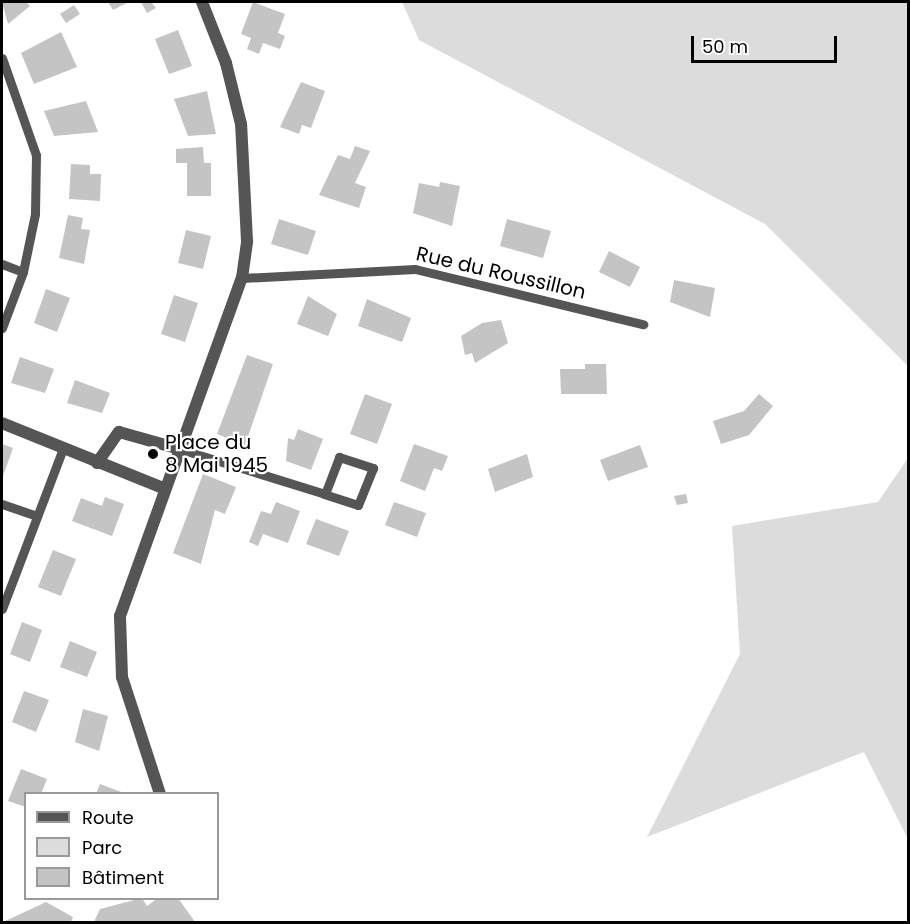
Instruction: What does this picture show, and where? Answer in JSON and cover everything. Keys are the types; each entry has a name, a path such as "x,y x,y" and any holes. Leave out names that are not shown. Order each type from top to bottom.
{"street":[{"path":"159,792 122,677 119,647 120,616 242,278 248,202 241,124 202,2"},
{"path":"2,423 165,489"},
{"path":"97,463 119,432 180,449"}],"lane":[{"path":"2,58 36,155 35,214 23,272 5,308 2,328"},
{"path":"2,264 23,272"},
{"name":"Rue du Roussillon","path":"242,278 415,269 644,324"},
{"path":"2,609 63,448"},
{"path":"180,449 358,505 373,468 339,457 325,494"},
{"path":"2,504 37,516"}],"green space":[{"path":"402,2 908,2 908,366 765,224 419,40"},
{"path":"908,458 908,839 864,752 647,837 740,654 732,526 878,502"}],"building":[{"path":"2,2 26,2 30,6 8,24"},
{"path":"108,2 129,2 113,10"},
{"path":"141,2 151,2 156,8 147,13"},
{"path":"253,2 285,14 278,33 285,36 280,49 263,43 259,54 247,49 251,38 241,34"},
{"path":"74,5 80,14 66,23 60,14"},
{"path":"178,30 192,66 169,74 155,39"},
{"path":"61,32 77,67 34,84 21,53"},
{"path":"301,82 325,91 311,128 302,125 299,134 280,127"},
{"path":"207,91 216,134 188,136 174,99"},
{"path":"86,101 98,132 54,136 44,111"},
{"path":"355,146 370,151 355,183 366,187 359,208 319,195 338,155 350,159"},
{"path":"203,147 204,163 211,163 211,196 187,196 187,163 176,163 176,149"},
{"path":"71,164 90,165 90,174 101,174 100,201 69,199"},
{"path":"440,182 460,186 452,226 413,213 419,183 439,187"},
{"path":"68,215 83,218 81,229 90,230 84,264 59,258"},
{"path":"279,219 316,231 308,255 271,244"},
{"path":"507,219 551,231 543,258 500,246"},
{"path":"186,230 211,236 203,269 178,263"},
{"path":"609,251 640,267 630,287 599,272"},
{"path":"674,280 715,288 710,317 670,302"},
{"path":"46,289 70,298 57,332 34,323"},
{"path":"174,295 198,303 185,342 161,334"},
{"path":"308,296 337,314 328,336 297,324"},
{"path":"367,299 411,318 402,342 358,326"},
{"path":"501,320 508,343 475,363 472,353 465,355 461,336 482,323"},
{"path":"247,355 273,364 245,445 217,434"},
{"path":"20,357 54,369 45,393 11,383"},
{"path":"585,364 606,364 607,394 561,394 560,369 585,369"},
{"path":"75,380 110,393 102,413 67,403"},
{"path":"365,394 392,404 377,444 350,434"},
{"path":"759,394 773,406 749,435 721,444 713,421 744,411"},
{"path":"298,429 323,439 311,470 286,461 288,438 294,440"},
{"path":"2,444 13,448 2,479"},
{"path":"414,444 448,456 442,471 434,468 425,491 400,481"},
{"path":"640,445 648,467 608,481 600,460"},
{"path":"527,454 533,477 495,492 488,469"},
{"path":"203,474 236,487 225,514 215,510 201,564 173,553"},
{"path":"686,494 688,503 677,505 674,496"},
{"path":"105,497 124,504 112,536 72,521 81,498 102,506"},
{"path":"276,502 300,511 288,543 263,534 258,546 249,542 261,511 271,514"},
{"path":"394,502 426,513 417,537 385,525"},
{"path":"316,519 349,531 339,556 306,544"},
{"path":"53,550 76,559 61,596 38,587"},
{"path":"22,622 42,630 30,662 10,654"},
{"path":"70,641 97,652 87,677 60,667"},
{"path":"24,691 49,700 36,732 12,722"},
{"path":"83,709 108,716 99,751 75,742"},
{"path":"21,769 47,779 42,792 24,792 24,806 8,801"},
{"path":"100,784 121,792 97,792"},
{"path":"134,900 143,900 147,906 155,900 179,900 195,922 94,922 100,909"},
{"path":"46,902 73,917 71,922 3,922"}],"place":[{"name":"Place du 8 Mai 1945","path":"153,454"}]}
